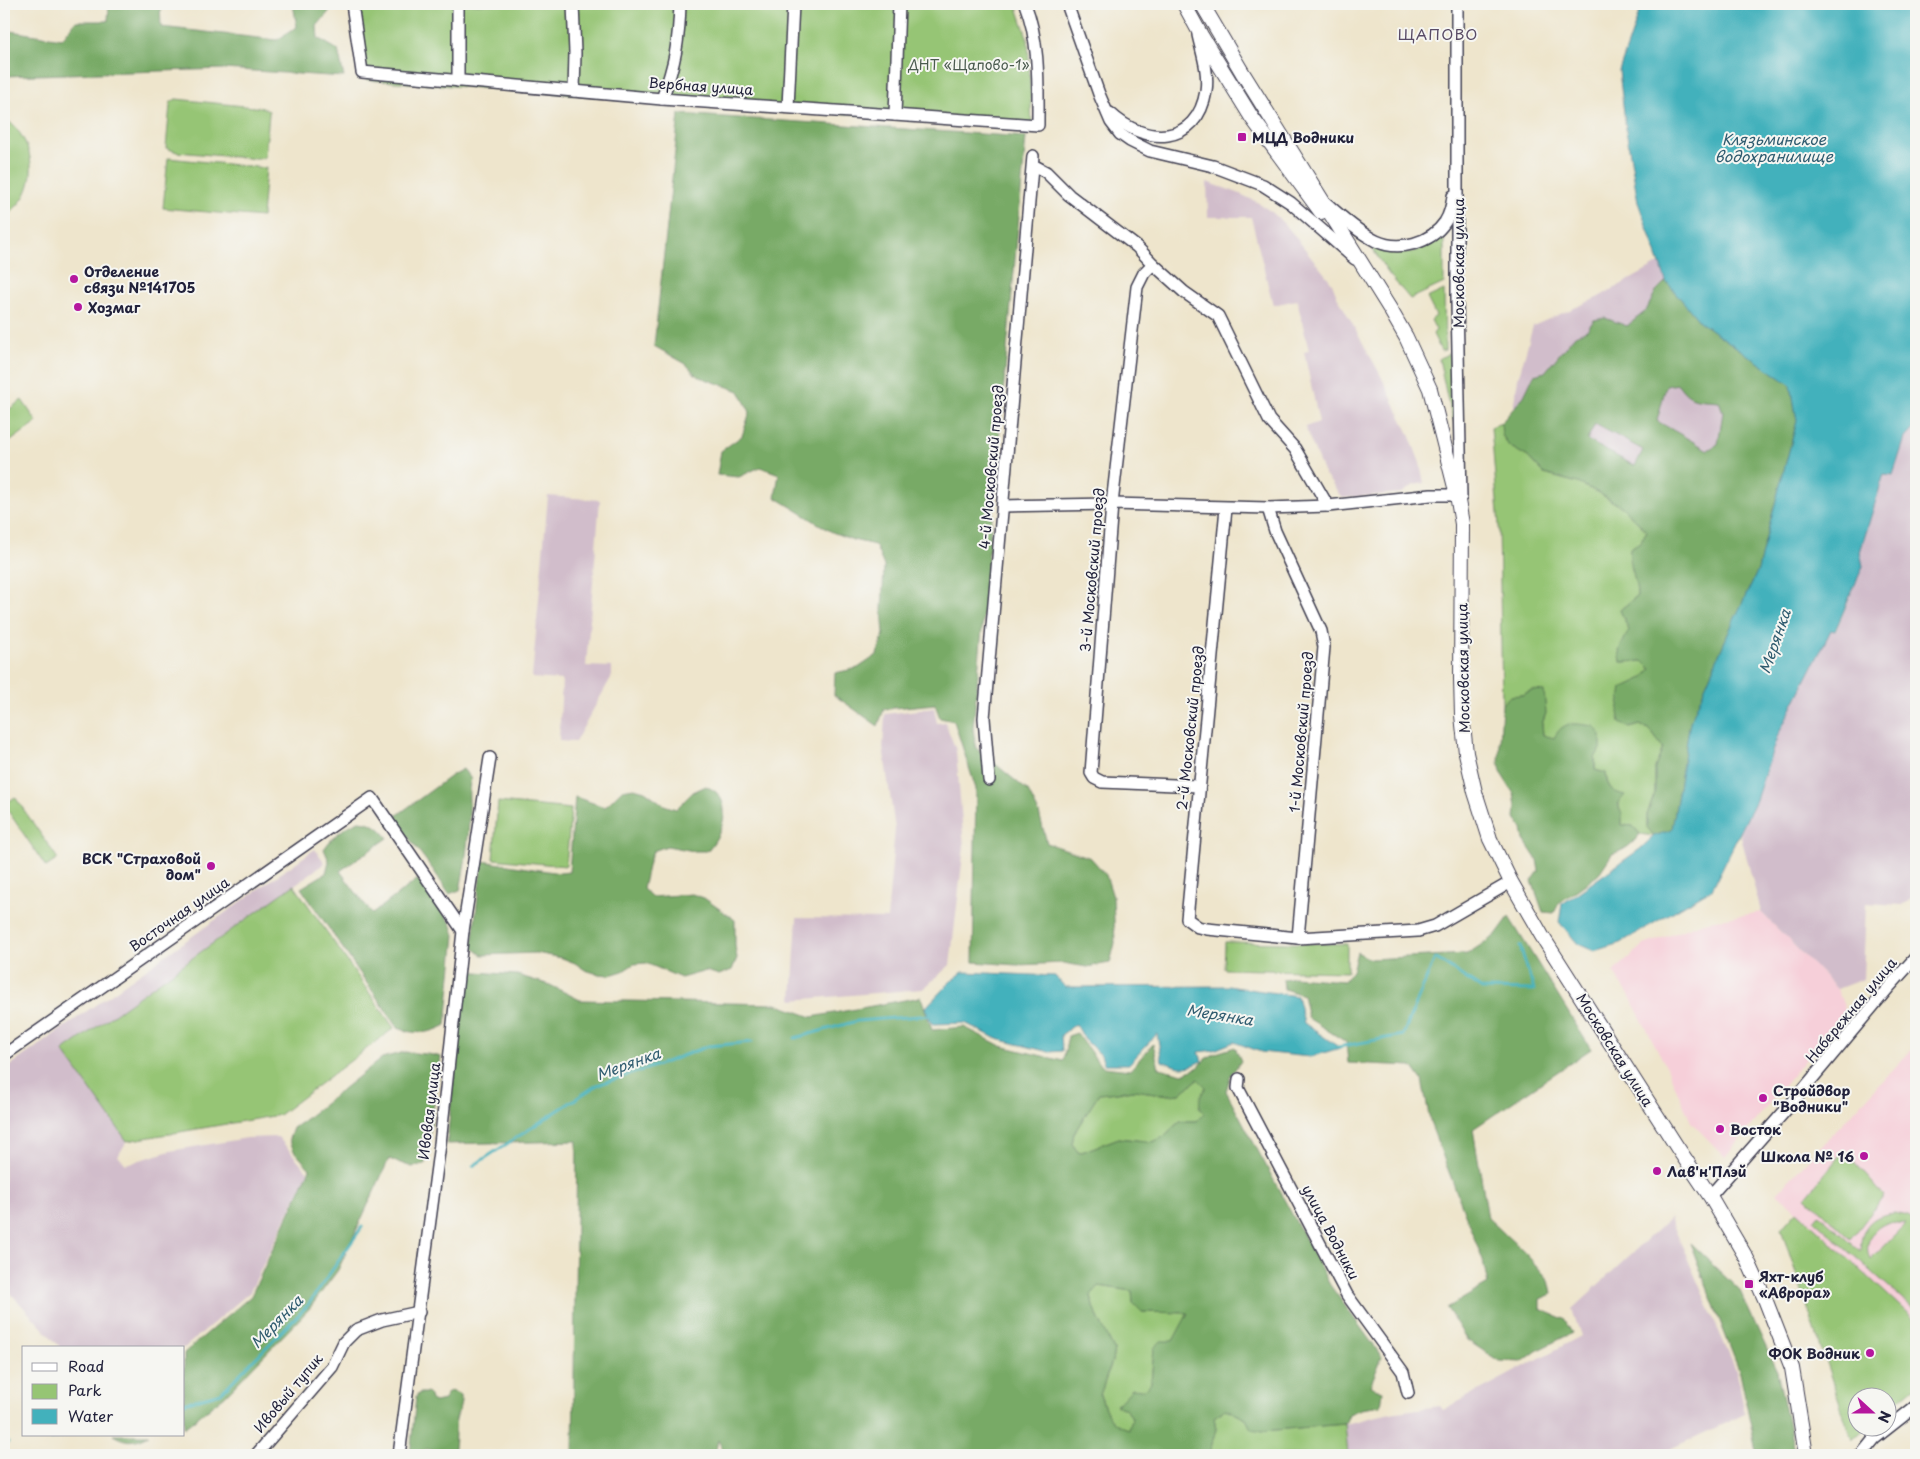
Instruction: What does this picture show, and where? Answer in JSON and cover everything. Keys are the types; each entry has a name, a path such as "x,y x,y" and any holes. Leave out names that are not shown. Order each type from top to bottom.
{"main road":[{"path":"1184,4 1252,118 1356,260 1370,276"},
{"path":"1202,4 1406,337 1430,389 1457,494 1462,524"},
{"name":"Московская улица","path":"1462,524 1461,679 1466,752 1474,792 1490,839 1511,882 1542,936 1710,1196 1747,1259 1786,1352 1795,1381 1806,1455"}],"street":[{"name":"Вербная улица","path":"352,4 362,72 662,98 1038,125 1038,69 1033,32 1025,4"},
{"path":"458,4 458,81"},
{"path":"573,4 574,91"},
{"path":"662,98 671,74 679,38 680,4"},
{"path":"788,107 793,4"},
{"path":"895,115 899,4"},
{"path":"1067,4 1102,101 1111,122 1120,134 1130,142 1150,151 1213,166 1264,185 1291,203 1356,260"},
{"name":"Московская улица","path":"1457,4 1457,302 1462,524"},
{"path":"1102,101 1118,120 1126,126 1148,135 1168,136 1187,126 1201,109 1206,89 1205,64 1195,25"},
{"name":"4-й Московский проезд","path":"989,780 984,718 1033,160 1069,195 1137,247 1153,264"},
{"path":"1324,201 1351,224 1378,242 1391,246 1404,246 1419,242 1433,235 1445,222 1452,207 1458,172"},
{"path":"1153,264 1184,292 1218,316 1269,420 1295,449 1328,506"},
{"name":"3-й Московский проезд","path":"1153,264 1144,273 1137,287 1112,504 1091,773 1094,778 1102,782 1199,786"},
{"path":"1003,506 1112,504 1268,508 1328,506 1457,494"},
{"name":"2-й Московский проезд","path":"1226,508 1186,916 1190,922 1198,927 1298,938"},
{"name":"1-й Московский проезд","path":"1268,508 1275,531 1321,632 1324,646 1298,938"},
{"name":"Ивовая улица","path":"399,1455 419,1312 464,931 490,758"},
{"name":"Восточная улица","path":"4,1055 372,798 464,931"},
{"path":"1298,938 1418,931 1435,926 1511,882"},
{"name":"Набережная улица","path":"1710,1196 1791,1104 1889,986 1916,957"},
{"name":"улица Водники","path":"1239,1080 1238,1088 1347,1295 1403,1372 1408,1393"},
{"name":"Ивовый тупик","path":"256,1455 332,1367 344,1342 356,1330 382,1320 419,1312"},
{"path":"1860,1455 1874,1439 1916,1406"}],"shaded area":[{"path":"1207,182 1238,193 1257,202 1273,213 1290,230 1332,283 1409,434 1420,463 1424,483 1414,485 1402,493 1342,498 1323,472 1305,427 1319,422 1304,352 1309,351 1297,300 1273,305 1251,217 1208,217"},
{"path":"1711,220 1763,549 1511,419 1518,379 1533,326 1597,298 1660,263"},
{"path":"1916,426 1916,894 1902,905 1866,903 1863,979 1837,989 1761,912 1740,833 1756,800 1777,737 1831,629 1836,631 1863,566 1860,552 1884,474 1893,475 1905,438"},
{"path":"548,496 600,500 586,666 612,667 612,676 575,742 559,741 562,680 532,678"},
{"path":"934,708 937,723 945,722 956,750 964,847 950,965 923,989 792,1000 797,918 887,919 895,829 883,747 885,714"},
{"path":"315,849 325,863 63,1051 127,1141 118,1156 126,1164 170,1151 247,1138 278,1137 308,1172 250,1292 185,1347 59,1346 4,1286 4,1070"},
{"path":"1761,912 1837,989 1846,1011 1725,1157 1691,1122 1668,1070 1629,995 1613,972 1644,945 1704,922"},
{"name":"Школа № 16","path":"1916,1045 1916,1321 1777,1193"},
{"path":"1670,1218 1737,1373 1745,1414 1657,1455 1348,1455 1345,1424 1390,1413 1440,1406 1443,1410 1581,1336 1572,1309"}],"green space":[{"path":"109,4 160,4 161,27 277,40 297,27 293,4 332,4 333,7 317,26 318,38 338,50 344,77 224,69 4,76 4,30 62,39 76,21 108,21"},
{"name":"ДНТ «Щапово-1»","path":"348,4 1016,4 1028,40 1032,127 367,80 366,67"},
{"path":"176,99 264,108 269,111 265,157 259,159 177,152 166,148 170,105"},
{"path":"679,114 1026,137 973,729 976,748 1028,791 1039,813 1047,843 1091,858 1106,875 1113,897 1115,943 1110,963 1087,967 1063,963 1018,965 973,962 976,789 954,721 940,718 935,704 884,709 878,726 834,695 835,673 858,668 877,655 884,634 882,610 884,566 875,545 853,540 832,532 775,497 779,474 760,467 739,477 717,475 721,451 742,436 750,412 739,391 697,376 686,364 654,346"},
{"path":"4,118 25,142 29,152 31,174 25,195 4,218"},
{"path":"168,158 266,168 262,217 163,208"},
{"path":"1444,232 1444,283 1410,299 1388,273 1368,242 1391,251 1408,252 1425,246"},
{"path":"1666,281 1700,322 1791,385 1797,421 1758,570 1690,722 1672,830 1654,836 1647,827 1647,815 1655,793 1655,768 1663,748 1650,730 1640,725 1630,728 1620,723 1618,712 1622,688 1643,678 1651,669 1643,661 1621,662 1619,650 1629,630 1620,610 1637,596 1630,560 1630,548 1640,542 1647,531 1622,507 1597,492 1578,483 1544,474 1528,457 1509,446 1502,435 1501,423 1524,396 1534,375 1545,372 1575,335 1587,330 1594,320 1605,318 1627,326 1646,311 1656,291","holes":["1678,384 1691,397 1719,401 1723,412 1718,444 1708,450 1657,421 1666,386","1595,424 1643,450 1635,466 1587,440"]},
{"path":"1444,290 1445,350 1441,351 1433,334 1436,330 1431,320 1436,316 1427,298"},
{"path":"1449,353 1456,421 1454,422 1439,359"},
{"path":"22,400 37,422 4,446 4,413"},
{"path":"1501,423 1502,435 1509,446 1528,457 1544,474 1578,483 1597,492 1622,507 1647,531 1629,560 1637,584 1637,596 1620,610 1629,630 1621,662 1643,661 1651,669 1644,678 1622,688 1630,728 1640,725 1650,730 1663,748 1655,768 1655,793 1647,815 1647,827 1654,836 1640,834 1633,826 1622,826 1620,810 1608,783 1606,773 1595,770 1595,758 1543,735 1542,724 1546,713 1532,690 1522,695 1510,696 1502,704 1499,526 1491,427"},
{"path":"1532,690 1544,691 1546,713 1542,724 1543,735 1554,738 1566,725 1576,724 1594,726 1601,735 1601,747 1595,758 1595,770 1606,773 1607,782 1611,788 1625,795 1617,804 1622,814 1622,825 1633,826 1640,834 1628,847 1612,854 1598,875 1559,903 1554,913 1543,912 1532,881 1539,871 1537,860 1524,840 1522,829 1515,818 1514,794 1502,775 1499,763 1502,704 1510,696 1522,695"},
{"path":"463,769 471,779 465,862 460,890 449,894 399,825 396,816"},
{"path":"706,786 716,792 724,806 723,823 712,845 707,851 694,851 667,846 653,851 643,889 652,897 692,894 704,898 735,920 737,958 732,970 719,975 706,971 681,978 646,963 634,964 623,971 610,975 598,974 585,970 575,963 562,958 536,953 482,955 472,947 482,861 560,873 569,872 575,797 605,807 622,790 634,788 645,791 664,805 676,809 693,792"},
{"path":"15,797 58,859 46,867 4,805"},
{"path":"498,802 571,809 566,866 493,859"},
{"path":"359,821 375,826 388,838 340,871 372,914 418,879 451,923 455,935 446,1025 434,1030 410,1032 398,1028 301,888 326,873 329,861 324,849 339,832"},
{"path":"294,885 394,1028 279,1115 127,1141 63,1051"},
{"path":"1509,917 1591,1049 1473,1129 1488,1218 1526,1254 1549,1280 1552,1294 1540,1299 1540,1309 1564,1319 1572,1333 1538,1350 1522,1362 1499,1361 1467,1340 1447,1308 1488,1284 1483,1261 1431,1125 1422,1080 1412,1066 1348,1063 1346,1042 1308,1018 1303,995 1284,989 1283,979 1294,977 1344,981 1352,971 1357,952 1370,959 1467,954 1495,936"},
{"path":"1225,942 1347,944 1347,972 1224,969"},
{"path":"464,971 517,975 550,985 580,1000 776,1004 812,1017 921,997 932,1030 964,1027 1001,1046 1063,1061 1068,1036 1077,1033 1100,1065 1130,1070 1153,1044 1159,1068 1183,1074 1199,1067 1205,1059 1216,1053 1235,1047 1241,1061 1231,1075 1226,1091 1330,1285 1382,1357 1370,1386 1383,1391 1381,1406 1361,1409 1349,1414 1345,1424 1263,1431 1251,1429 1246,1419 1226,1409 1214,1417 1216,1429 1209,1455 808,1455 807,1453 800,1455 730,1455 723,1450 718,1440 715,1455 573,1455 577,1141 447,1144","holes":["1198,1079 1206,1087 1200,1100 1200,1106 1204,1113 1197,1121 1180,1121 1163,1137 1153,1142 1119,1138 1079,1153 1072,1144 1074,1133 1099,1094 1134,1090 1169,1095 1180,1094","1099,1286 1132,1291 1133,1303 1142,1312 1188,1313 1173,1341 1161,1341 1154,1348 1151,1383 1144,1390 1132,1389 1116,1406 1127,1409 1132,1418 1129,1429 1122,1427 1112,1420 1100,1395 1114,1350 1093,1307 1091,1295"]},
{"path":"405,1052 441,1057 425,1164 412,1167 389,1159 338,1270 309,1309 225,1396 185,1427 185,1352 251,1296 310,1169 294,1151 289,1139 293,1128 382,1058"},
{"path":"1198,1079 1206,1087 1199,1107 1204,1113 1197,1121 1180,1121 1163,1137 1153,1142 1119,1138 1079,1153 1072,1144 1074,1133 1099,1094 1134,1090 1169,1095 1180,1094"},
{"path":"1844,1150 1884,1196 1851,1239 1806,1197"},
{"name":"ФОК Водник","path":"1797,1211 1916,1321 1916,1385 1898,1400 1898,1386 1848,1386 1848,1428 1781,1229"},
{"path":"1895,1213 1908,1216 1916,1224 1916,1311 1814,1220 1819,1214 1860,1251 1862,1236 1868,1224 1886,1214","holes":["1890,1222 1905,1224 1870,1260 1868,1248 1874,1232"]},
{"path":"1690,1243 1740,1291 1777,1371 1795,1455 1757,1455 1740,1373"},
{"path":"1099,1286 1132,1291 1133,1303 1142,1312 1189,1313 1173,1341 1154,1348 1151,1383 1144,1390 1116,1405 1127,1409 1132,1418 1129,1429 1122,1427 1112,1420 1100,1395 1112,1362 1114,1350 1093,1307 1091,1295"},
{"path":"452,1391 461,1395 456,1419 453,1452 446,1455 426,1449 420,1455 410,1455 416,1397 419,1393 427,1393 431,1400 435,1402 444,1400 448,1392"},
{"path":"1226,1409 1246,1419 1263,1431 1345,1424 1348,1455 1209,1455 1216,1429 1214,1417"},
{"path":"116,1436 146,1436 131,1441"}],"water":[{"name":"Клязьминское водохранилище","path":"1642,4 1916,4 1916,426 1905,438 1893,475 1884,474 1860,552 1863,566 1835,631 1831,630 1777,737 1756,800 1712,889 1620,943 1594,951 1578,944 1559,922 1562,904 1640,849 1654,836 1672,830 1690,722 1758,570 1797,421 1791,385 1700,322 1666,281 1638,202 1626,130 1619,71"},
{"path":"963,972 1055,976 1065,987 1228,986 1297,996 1304,1023 1340,1048 1310,1057 1261,1052 1234,1042 1214,1050 1199,1052 1202,1061 1191,1066 1182,1067 1162,1061 1157,1034 1129,1064 1104,1064 1101,1055 1085,1040 1076,1024 1061,1035 1062,1051 1049,1052 997,1039 965,1023 932,1024 925,1008 951,981"}],"waterway":[{"name":"Мерянка","path":"1338,1047 1403,1035 1435,958 1482,989 1534,990 1520,946"},
{"name":"Мерянка","path":"795,1038 857,1021 932,1015"},
{"name":"Мерянка","path":"473,1166 597,1085 708,1046 752,1042"},
{"name":"Мерянка","path":"185,1403 221,1393 308,1305 362,1227"},
{"name":"Мерянка","path":"52,1439 62,1436"},
{"name":"Мерянка","path":"4,1442 8,1443"}],"place":[{"name":"МЦД Водники","path":"1242,137"},
{"name":"Отделение связи №141705","path":"74,279"},
{"name":"Хозмаг","path":"78,307"},
{"name":"ВСК \"Страховой дом\"","path":"211,866"},
{"name":"Стройдвор \"Водники\"","path":"1763,1098"},
{"name":"Восток","path":"1720,1129"},
{"name":"Школа № 16","path":"1864,1156"},
{"name":"Лав'н'Плэй","path":"1657,1171"},
{"name":"Яхт-клуб «Аврора»","path":"1749,1284"},
{"name":"ФОК Водник","path":"1870,1353"}],"district":[{"name":"ЩАПОВО","path":"1438,33"}]}
